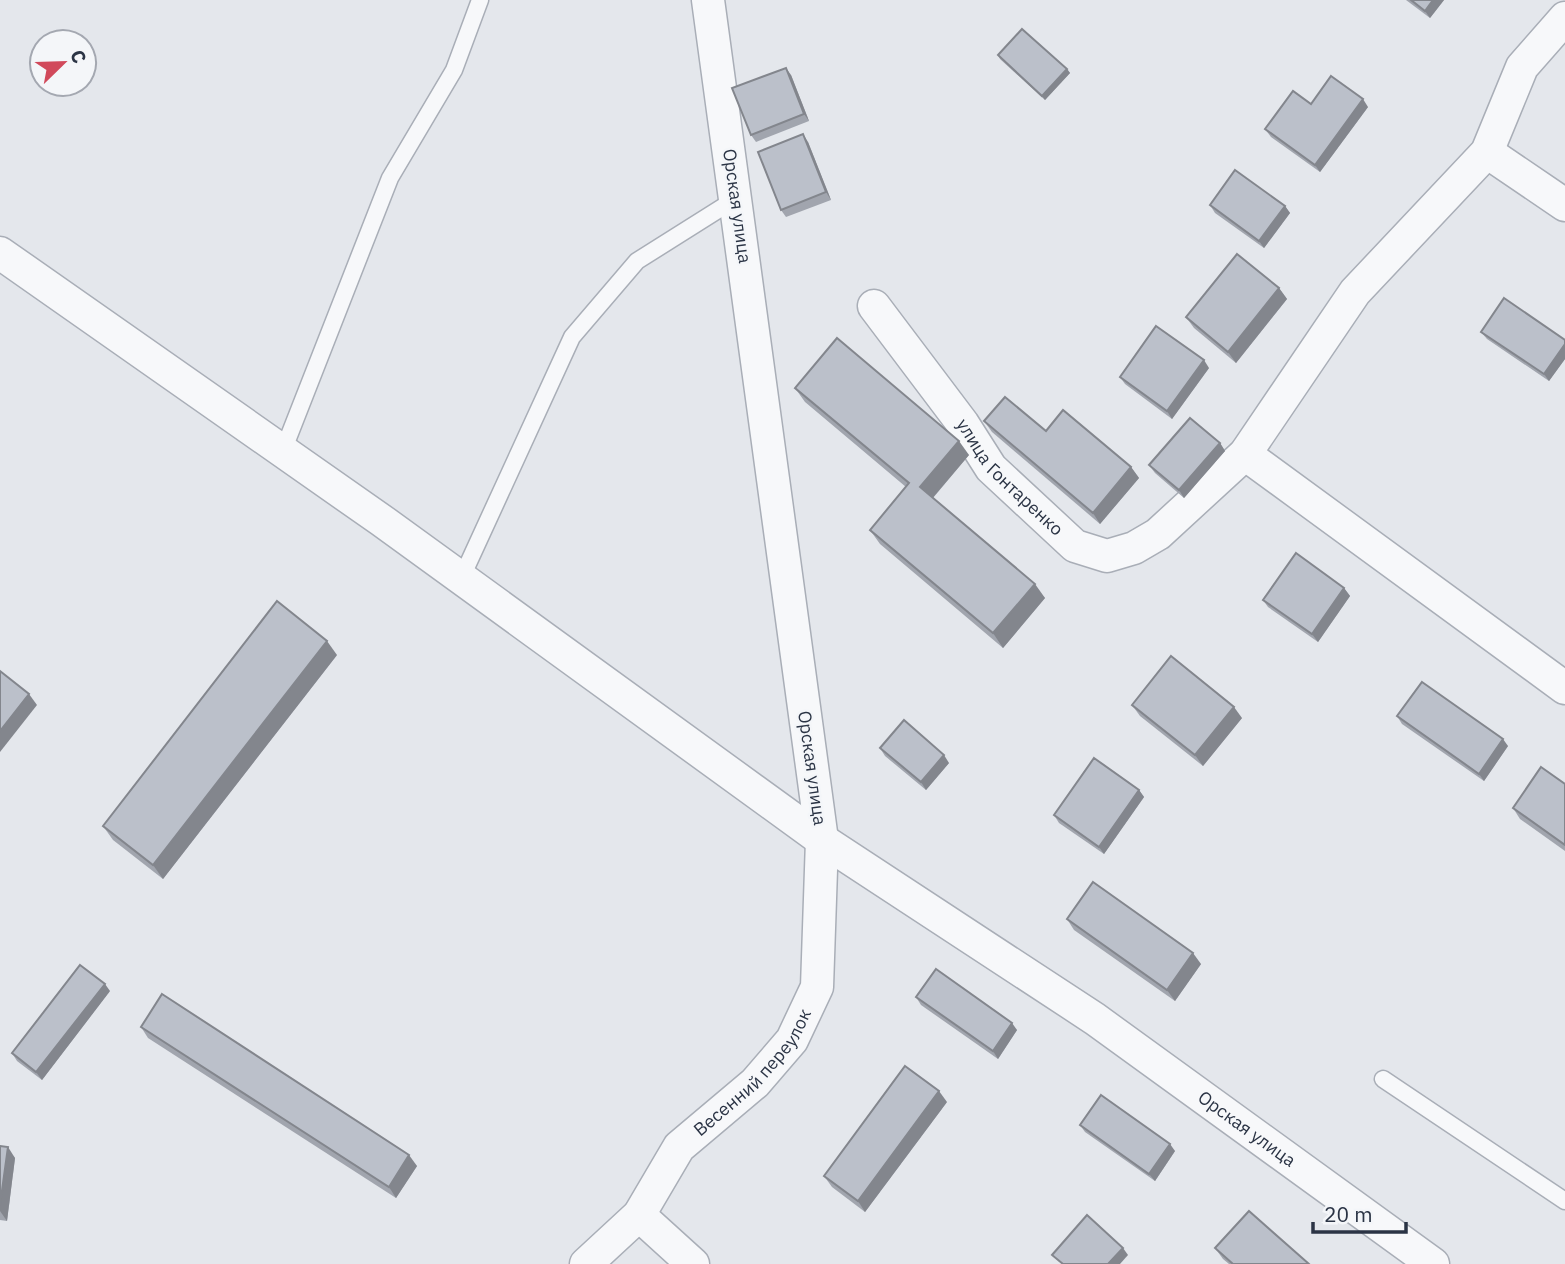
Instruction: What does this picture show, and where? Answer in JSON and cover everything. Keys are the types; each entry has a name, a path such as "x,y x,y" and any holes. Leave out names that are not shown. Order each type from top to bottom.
{"street":[{"name":"Орская улица","path":"708,0 737,198 822,840 1095,1019 1433,1264"},
{"name":"улица Гонтаренко","path":"874,306 963,424 990,468 1075,546 1107,556 1134,548 1158,534 1245,454 1355,292 1487,152 1522,67 1565,18"},
{"path":"1487,152 1565,205"},
{"path":"0,253 283,451 822,840"},
{"path":"1245,454 1565,688"},
{"name":"Весенний переулок","path":"586,1264 639,1215 679,1147 755,1083 792,1040 817,987 822,840"},
{"path":"639,1215 692,1264"}],"lane":[{"path":"283,451 390,178 454,70 480,0"},
{"path":"461,579 572,337 637,261 737,198"},
{"path":"1383,1079 1565,1201"}],"building":[{"path":"1411,0 1433,0 1425,11"},
{"path":"1022,29 1067,69 1042,96 998,55"},
{"path":"786,68 804,114 751,135 732,88"},
{"path":"1331,76 1363,99 1315,165 1265,129 1293,91 1311,104"},
{"path":"803,134 826,192 781,210 758,152"},
{"path":"1235,170 1285,206 1259,241 1210,205"},
{"path":"1237,254 1279,288 1228,352 1186,317"},
{"path":"1504,298 1565,340 1565,344 1544,374 1481,332"},
{"path":"1156,326 1204,360 1167,411 1120,377"},
{"path":"837,338 959,441 920,487 1035,584 993,633 870,530 909,483 795,388"},
{"path":"1005,397 1046,431 1063,410 1131,467 1093,513 984,421"},
{"path":"1190,418 1220,443 1179,490 1149,465"},
{"path":"1296,553 1344,588 1312,634 1263,600"},
{"path":"277,601 327,641 153,865 103,826"},
{"path":"1171,656 1234,707 1195,755 1132,705"},
{"path":"0,671 29,694 0,731"},
{"path":"1422,682 1503,739 1479,774 1397,716"},
{"path":"904,720 944,755 921,782 880,748"},
{"path":"1094,758 1139,790 1099,847 1054,815"},
{"path":"1541,767 1565,784 1565,845 1513,808"},
{"path":"1093,882 1193,953 1167,990 1067,919"},
{"path":"80,965 105,984 36,1072 12,1053"},
{"path":"936,969 1012,1023 993,1051 916,997"},
{"path":"162,994 409,1155 389,1187 141,1027"},
{"path":"905,1066 939,1091 858,1201 824,1176"},
{"path":"1101,1095 1170,1144 1149,1174 1080,1125"},
{"path":"0,1146 8,1147 0,1205"},
{"path":"1249,1211 1309,1264 1233,1264 1215,1248"},
{"path":"1087,1215 1123,1248 1108,1264 1063,1264 1052,1255"}]}
